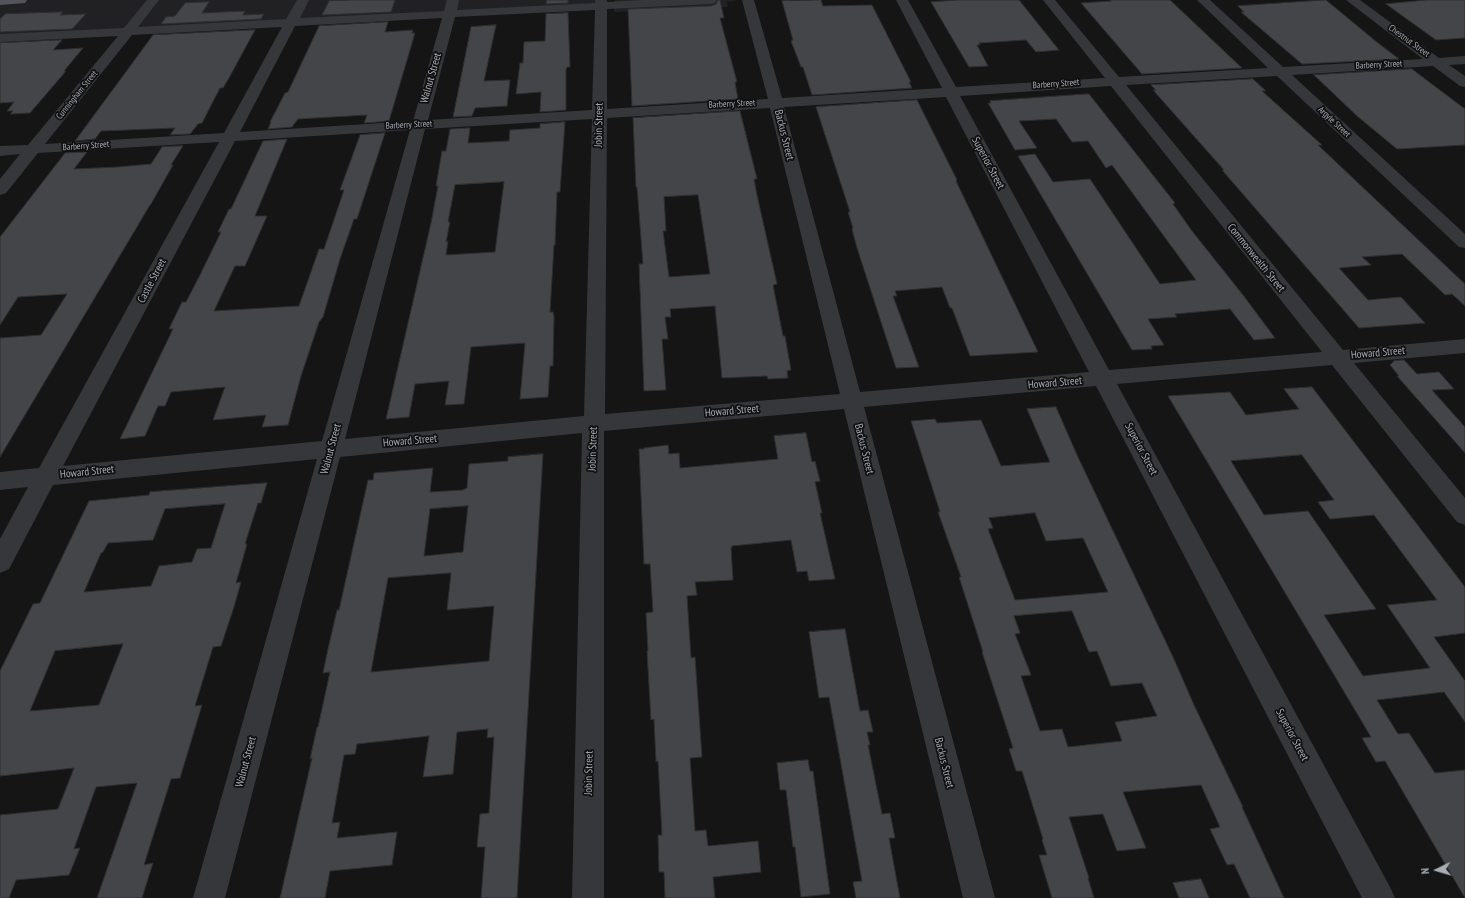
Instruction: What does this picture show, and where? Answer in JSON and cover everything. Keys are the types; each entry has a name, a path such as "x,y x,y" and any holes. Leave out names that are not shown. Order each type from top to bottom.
{"main road":[{"path":"2,2 21,0"}],"street":[{"name":"Cunningham Street","path":"0,190 153,0"},
{"name":"Castle Street","path":"0,562 303,0"},
{"path":"0,38 291,23 451,7 712,0"},
{"name":"Backus Street","path":"748,0 776,102 979,898"},
{"name":"Superior Street","path":"902,0 1379,898"},
{"name":"Commonwealth Street","path":"1049,0 1465,515"},
{"name":"Argyle Street","path":"1203,0 1465,243"},
{"name":"Chestnut Street","path":"1352,0 1465,83"},
{"name":"Jobin Street","path":"588,898 600,3"},
{"name":"Walnut Street","path":"209,898 451,7"},
{"name":"Barberry Street","path":"0,151 1465,60"},
{"name":"Howard Street","path":"0,481 594,424 1465,346"}],"shaded area":[{"path":"601,0 600,6 0,38 0,1"},
{"path":"615,0 735,1 727,2 728,7 614,12"}],"building":[{"path":"395,0 391,12 322,15 329,1"},
{"path":"547,0 568,0 568,3 546,4"},
{"path":"718,0 720,0 724,18 720,18 737,82 735,82 738,99 632,106 628,9 711,6 716,4"},
{"path":"821,0 823,6 872,5 911,82 909,82 912,88 812,95 803,67 801,67 791,41 793,40 782,1"},
{"path":"959,0 1019,0 1059,50 1036,52 1026,40 979,43 980,45 977,45 988,66 969,67 931,2"},
{"path":"1110,0 1170,0 1242,68 1142,74 1081,3 1111,1"},
{"path":"1326,0 1399,59 1302,64 1241,12 1244,12 1238,6"},
{"path":"1427,0 1465,0 1465,38 1436,40 1386,4"},
{"path":"209,2 202,13 245,11 243,15 264,14 261,19 161,24 166,17 175,16 185,3"},
{"path":"63,12 60,15 86,14 72,29 0,32 0,19 5,14"},
{"path":"568,13 570,67 567,67 566,70 566,110 540,112 541,92 516,94 520,63 523,63 524,42 545,41 546,14"},
{"path":"388,22 385,32 413,30 412,33 415,33 389,121 364,123 367,115 298,119 292,127 268,129 285,93 288,92 319,26"},
{"path":"496,25 484,81 510,80 507,106 475,108 472,116 453,117 471,27"},
{"path":"255,30 223,88 220,88 202,123 198,124 190,134 170,135 175,128 101,131 95,139 75,141 153,35"},
{"path":"62,40 53,50 83,48 64,71 66,71 30,113 10,114 13,111 7,111 14,102 0,103 0,43"},
{"path":"1412,69 1465,109 1465,145 1397,149 1357,116 1314,75"},
{"path":"1253,79 1266,91 1262,91 1322,145 1318,145 1465,284 1465,306 1452,294 1445,295 1402,254 1362,257 1371,265 1339,268 1368,300 1401,297 1425,323 1359,328 1222,170 1224,170 1153,90 1156,90 1151,85"},
{"path":"1089,94 1175,203 1173,204 1192,231 1275,338 1254,340 1230,309 1175,314 1177,317 1148,319 1164,345 1151,346 1152,349 1132,350 1018,156 1035,154 1053,182 1090,179 1160,284 1196,280 1112,165 1106,168 1088,141 1072,142 1056,119 1019,121 1037,148 1015,150 988,103 991,103 990,101"},
{"path":"917,100 957,180 956,181 1038,352 970,356 952,308 950,308 942,287 895,291 897,296 893,296 919,367 896,368 857,248 848,212 850,212 816,107"},
{"path":"740,111 757,179 754,179 777,284 773,285 791,370 787,371 788,378 768,379 767,376 722,378 715,306 670,309 671,317 665,317 668,339 662,339 666,390 644,391 639,264 643,264 636,187 633,118","holes":["698,195 710,274 669,277 663,231 666,231 664,197"]},
{"path":"565,122 560,192 557,192 550,312 553,312 554,316 553,366 550,366 548,397 520,399 525,343 471,347 464,404 445,405 449,381 415,384 409,417 386,419 431,223 438,186 436,186 442,151 446,151 450,129 470,128 468,143 509,141 510,130 540,128 540,124","holes":["504,182 495,252 446,255 448,241 446,242 450,222 448,222 455,185"]},
{"path":"385,133 357,219 354,219 340,259 323,317 319,322 301,376 288,425 262,427 266,415 213,420 225,387 171,392 165,406 158,406 145,436 120,439 173,329 169,329 182,302 186,302 199,277 221,232 218,232 229,209 231,209 263,141 287,139 255,216 267,216 245,266 235,266 214,311 299,306 319,249 324,249 344,190 340,190 360,135"},
{"path":"183,146 171,165 173,165 151,204 0,457 0,338 41,335 67,294 18,297 0,325 0,237 65,153 87,152 74,169 118,167 151,164 162,147"},
{"path":"1404,360 1417,374 1439,372 1454,389 1432,390 1465,427 1465,453 1397,376 1399,376 1390,365 1394,361"},
{"path":"1312,387 1465,587 1465,633 1434,637 1465,681 1465,722 1444,692 1377,700 1398,734 1409,733 1435,773 1465,770 1465,898 1385,761 1376,762 1362,738 1371,737 1168,396 1230,392 1246,415 1299,409 1284,389","holes":["1302,455 1334,500 1318,502 1330,519 1374,515 1437,600 1387,605 1430,668 1363,676 1324,615 1376,609 1308,511 1264,515 1231,461"]},
{"path":"1056,407 1284,898 1250,898 1234,864 1227,865 1210,829 1220,827 1201,785 1123,792 1146,848 1117,851 1103,814 1069,817 1094,898 1052,898 1039,855 1047,855 1042,840 1043,839 1022,771 1016,771 1009,749 1013,748 959,577 961,577 938,512 940,512 911,421 935,419 937,423 981,420 1001,466 1050,462 1027,409","holes":["1035,513 1046,541 1083,538 1108,592 1015,600 988,529 993,528 989,518","1072,611 1089,652 1097,651 1111,686 1142,683 1157,716 1115,722 1122,741 1068,747 1062,729 1040,731 1021,676 1031,675 1015,634 1020,633 1014,616"]},
{"path":"806,433 812,462 815,461 820,481 815,482 822,513 820,513 835,579 809,581 807,571 797,572 791,540 732,546 733,580 695,582 697,595 687,596 691,658 695,657 702,757 690,758 695,831 706,830 708,846 758,841 761,872 713,877 715,898 665,898 664,872 659,872 658,835 662,835 658,761 656,762 654,719 651,720 647,651 646,613 653,612 650,564 644,564 639,449 668,445 669,454 679,453 680,468 778,459 774,436"},
{"path":"543,454 517,898 481,898 485,847 477,847 480,814 489,813 494,737 487,738 488,729 457,732 453,774 423,777 429,736 357,744 355,754 344,755 332,823 340,822 337,838 397,832 392,865 330,871 325,898 280,898 330,672 323,673 328,649 337,610 339,610 368,480 373,480 374,473 433,468 430,492 463,490 467,488 469,464 508,461 508,457","holes":["468,506 463,552 424,556 430,509","451,573 447,610 494,606 489,661 371,672 388,578"]},
{"path":"267,483 261,503 258,503 245,544 247,544 236,583 241,582 234,607 221,646 213,647 195,706 202,705 180,778 171,779 144,865 153,863 142,898 97,898 137,783 96,787 74,849 80,848 69,875 16,880 9,898 0,898 0,815 58,809 74,768 0,776 0,671 33,604 40,603 89,501 149,495 150,492","holes":["225,504 211,548 197,549 192,562 159,566 151,586 84,592 101,553 108,543 153,540 165,509","123,644 99,705 30,711 55,651"]},
{"path":"845,629 860,711 868,710 873,732 867,732 870,745 868,745 882,814 890,813 895,838 889,838 900,898 856,898 853,882 862,881 829,697 819,698 809,632"},
{"path":"808,760 810,771 813,771 830,894 801,897 786,790 780,790 777,763"},
{"path":"1201,879 1209,898 1179,898 1173,883"}]}
